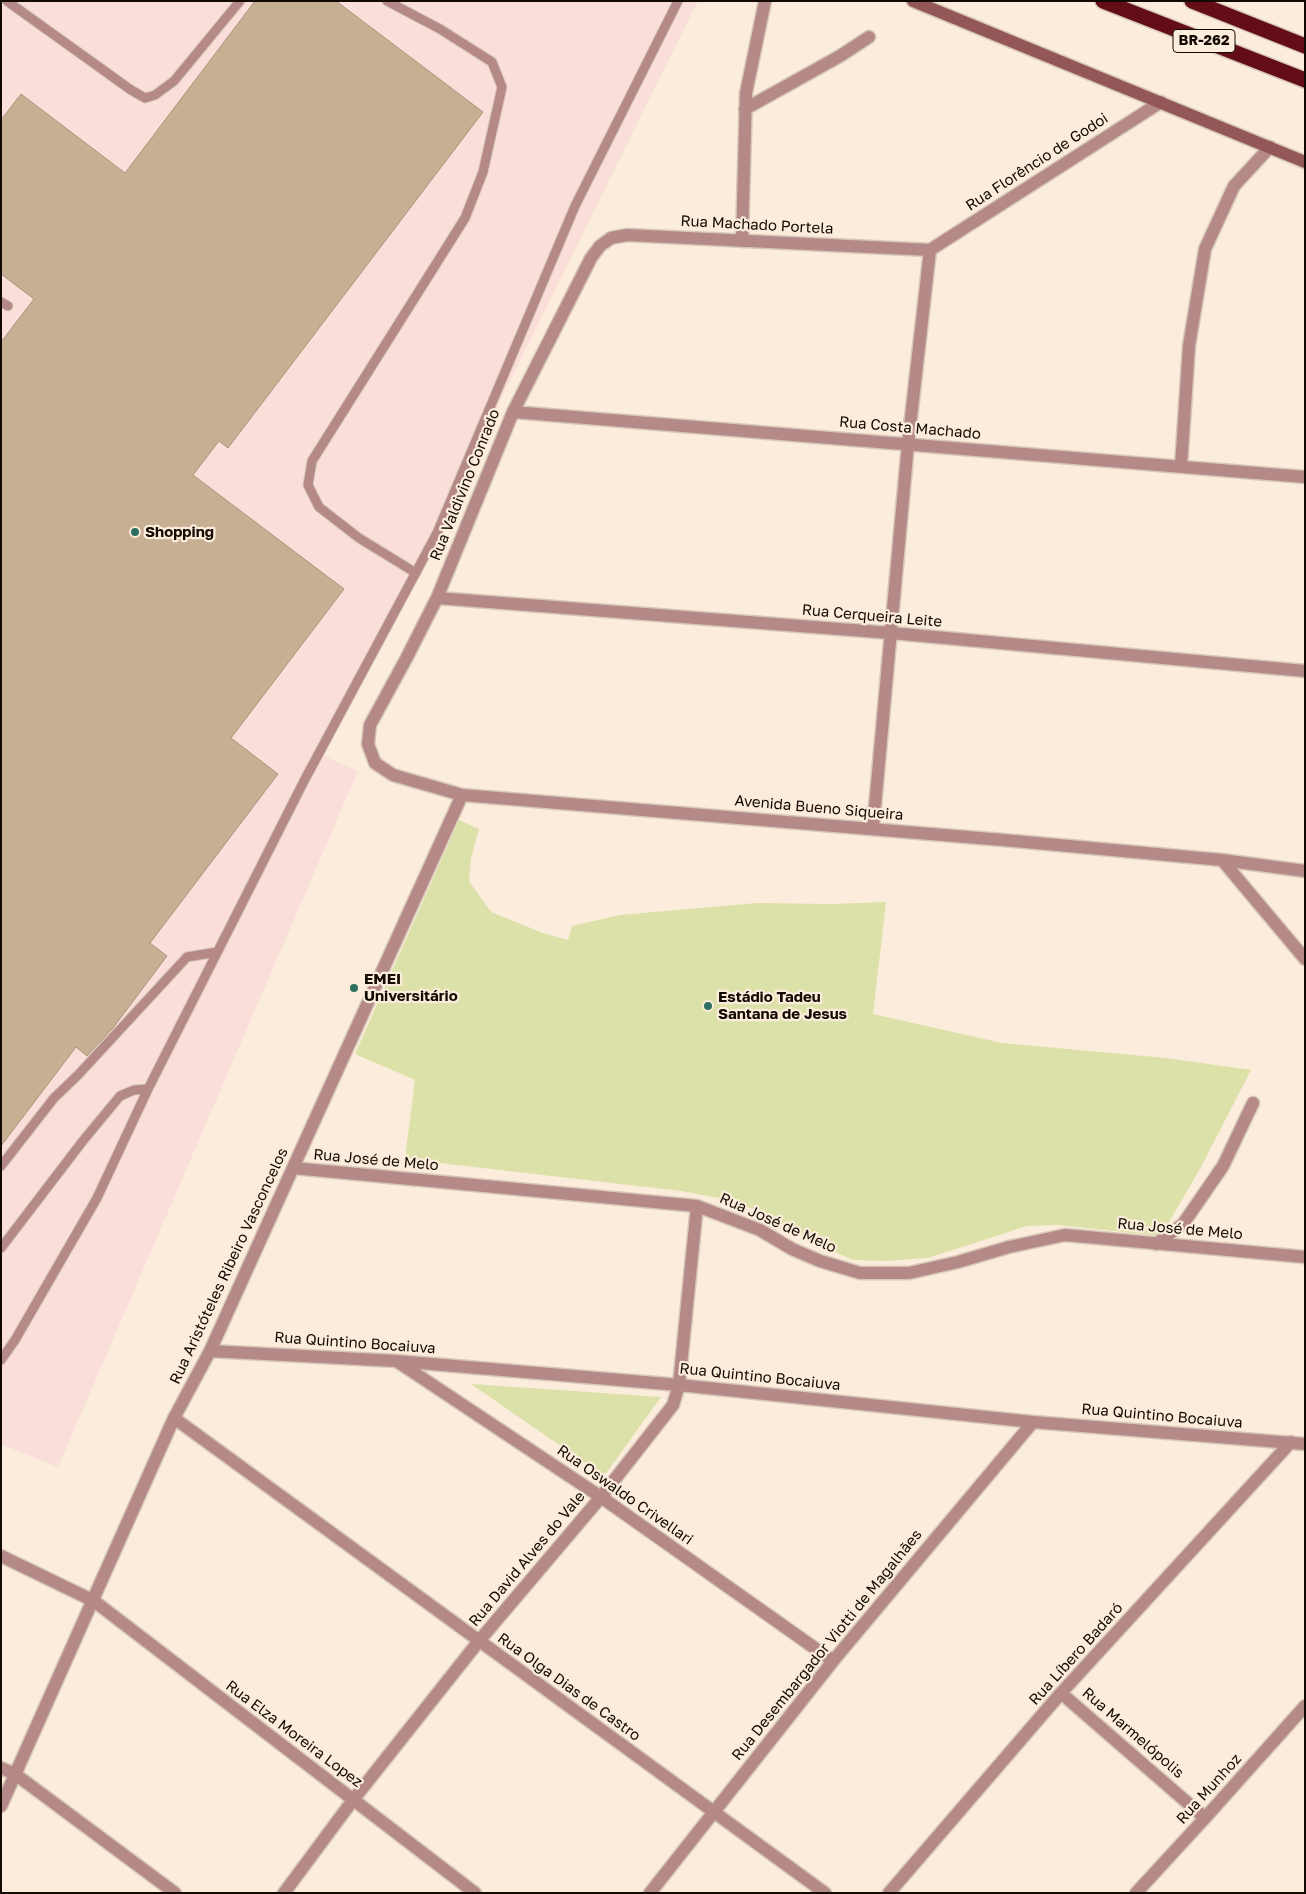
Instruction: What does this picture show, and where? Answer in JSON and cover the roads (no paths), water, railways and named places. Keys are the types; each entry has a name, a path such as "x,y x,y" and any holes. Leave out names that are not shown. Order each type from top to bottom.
{"highway":[{"name":"BR-262","path":"1103,1 1305,80"},
{"name":"BR-262","path":"1192,1 1305,46"}],"main road":[{"path":"913,1 1305,162"}],"street":[{"path":"742,241 746,93 764,1"},
{"path":"745,110 840,56 869,37"},
{"name":"Rua Florêncio de Godoi","path":"930,250 1161,102"},
{"path":"1180,466 1189,346 1205,248 1234,186 1270,147"},
{"name":"Rua Machado Portela","path":"591,258 600,246 611,238 627,235 930,250"},
{"path":"873,828 908,444 930,250"},
{"name":"Rua Valdivino Conrado","path":"370,725 437,598 513,412 591,258"},
{"name":"Rua Costa Machado","path":"513,412 1305,477"},
{"name":"Rua Cerqueira Leite","path":"437,598 891,633 1305,671"},
{"name":"Avenida Bueno Siqueira","path":"370,725 368,744 375,763 393,775 462,795 873,828 1222,860 1305,871"},
{"name":"Rua Aristóteles Ribeiro Vasconcelos","path":"1,1806 174,1418 210,1351 462,795"},
{"path":"1222,860 1305,959"},
{"path":"1156,1244 1182,1224 1223,1166 1253,1103"},
{"name":"Rua José de Melo","path":"293,1168 697,1206 760,1230 792,1249 820,1261 860,1273 909,1273 958,1262 1009,1247 1065,1235 1305,1257"},
{"name":"Rua David Alves do Vale","path":"284,1893 353,1800 479,1641 601,1496 673,1405 679,1385 697,1206"},
{"name":"Rua Quintino Bocaiuva","path":"210,1351 396,1361 679,1385 1033,1422 1305,1444"},
{"name":"Rua Oswaldo Crivellari","path":"396,1361 601,1496 832,1661"},
{"name":"Rua Olga Dias de Castro","path":"174,1418 825,1893"},
{"name":"Rua Desembargador Viotti de Magalhães","path":"650,1893 832,1661 1033,1422"},
{"name":"Rua Líbero Badaró","path":"889,1893 1062,1693 1291,1442"},
{"name":"Rua Elza Moreira Lopez","path":"1,1556 94,1601 475,1893"},
{"name":"Rua Marmelópolis","path":"1062,1693 1205,1818"},
{"name":"Rua Munhoz","path":"1136,1893 1305,1706"},
{"path":"1,1768 15,1774 175,1893"}],"lane":[{"path":"7,1 131,90 145,98 155,95 174,80 240,1"},
{"path":"387,1 440,29 492,62 502,87 483,172 465,218 312,461 308,485 318,508 359,538 416,573"},
{"path":"1,1360 15,1340 97,1198 148,1089 304,781 437,533 575,206 678,1"},
{"path":"1,1166 54,1098 78,1075 186,957 217,952"},
{"path":"1,1248 82,1142 120,1096 134,1090 148,1089"}],"place":[{"name":"Shopping","path":"135,532"},
{"name":"EMEI Universitário","path":"354,988"},
{"name":"Estádio Tadeu Santana de Jesus","path":"708,1006"}]}
